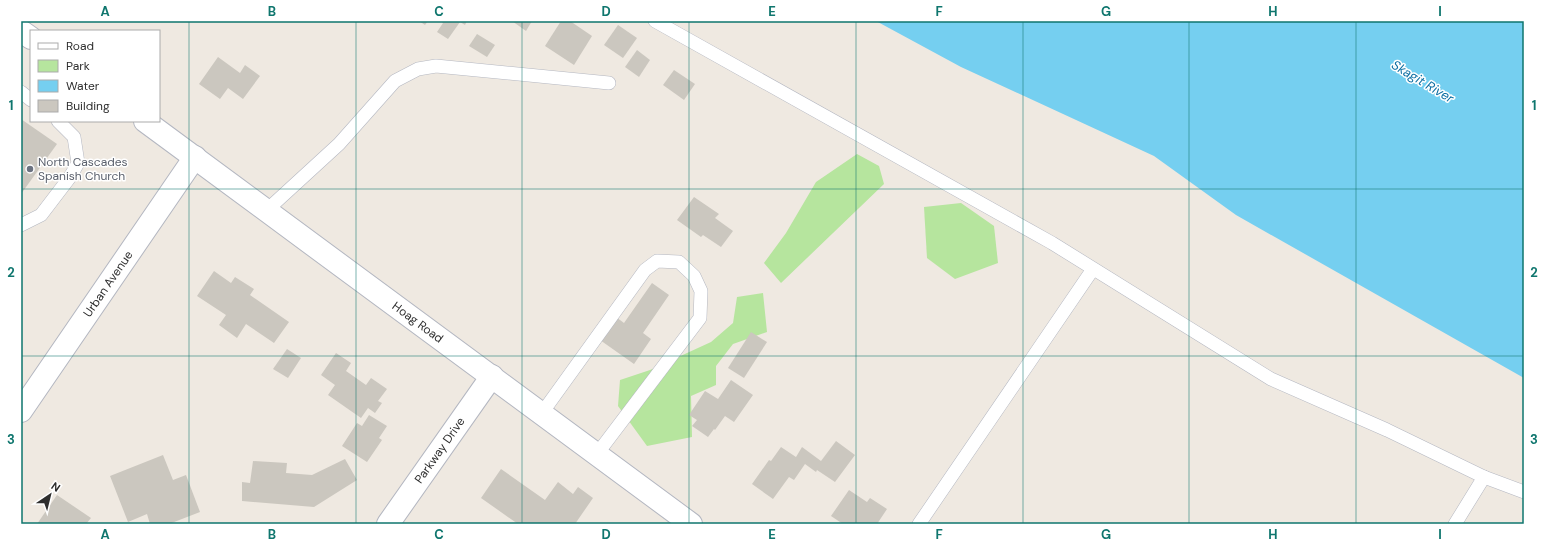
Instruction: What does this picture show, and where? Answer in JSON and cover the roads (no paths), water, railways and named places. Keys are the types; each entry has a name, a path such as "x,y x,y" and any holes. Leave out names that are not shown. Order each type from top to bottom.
{"street":[{"name":"Hoag Road","path":"146,122 691,524"},
{"name":"Urban Avenue","path":"21,411 195,157"},
{"name":"Parkway Drive","path":"388,524 492,376"}],"lane":[{"path":"655,21 1052,243 1271,378 1387,430 1484,477 1524,492"},
{"path":"267,210 339,144 395,81 418,69 436,66 608,83"},
{"path":"21,92 30,99"},
{"path":"21,226 41,215 70,177 78,163 74,137 59,122"},
{"path":"542,413 645,270 657,261 679,262 694,276 701,291 700,318 597,454"},
{"path":"919,524 1093,269"},
{"path":"1455,524 1484,477"}],"water":[{"name":"Skagit River","path":"876,21 1524,21 1524,378 1236,215 1154,156 961,67"}],"place":[{"name":"North Cascades Spanish Church","path":"30,169"}]}
